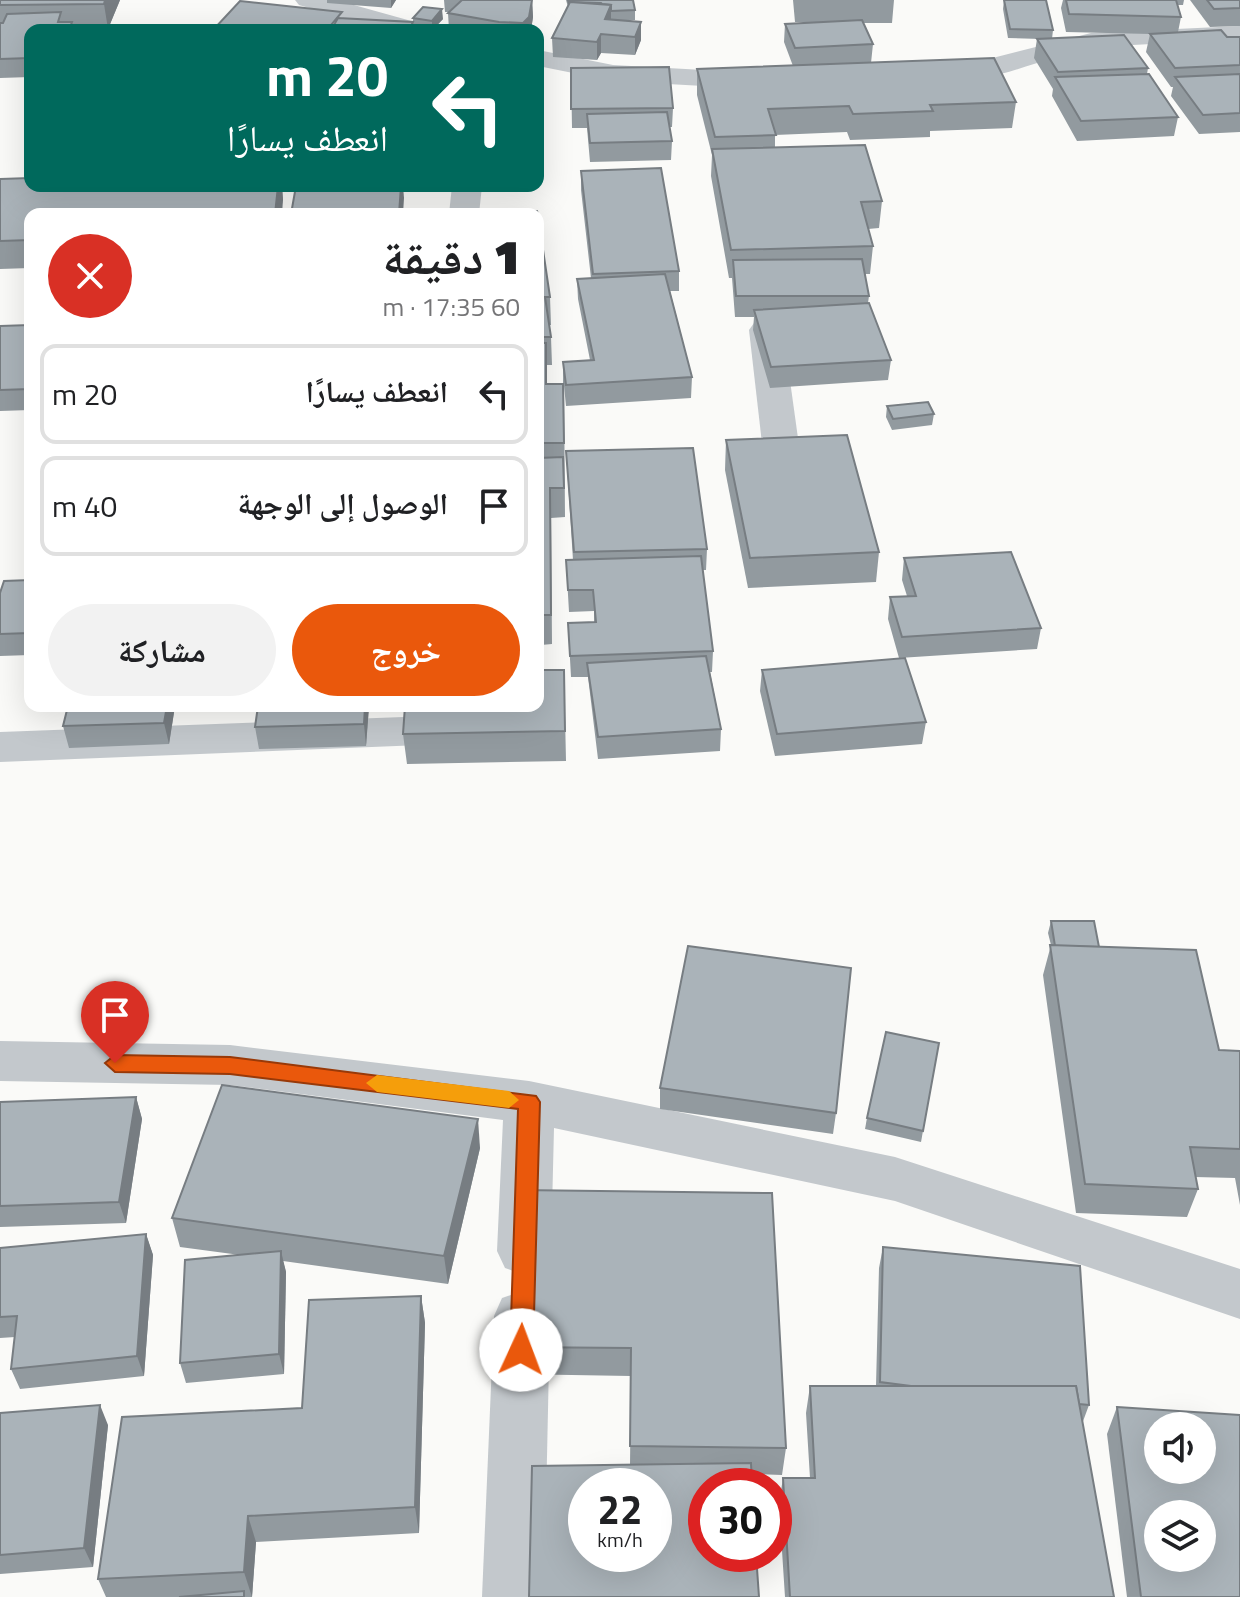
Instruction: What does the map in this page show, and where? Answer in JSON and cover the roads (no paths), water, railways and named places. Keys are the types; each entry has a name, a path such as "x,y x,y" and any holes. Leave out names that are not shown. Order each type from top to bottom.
{"street":[{"path":"308,0 392,24"},
{"path":"1033,26 1047,53"},
{"path":"906,76 969,72 1091,41 1240,34"},
{"path":"544,59 733,95 780,82"},
{"path":"761,295 787,480 787,521"},
{"path":"0,747 446,730 454,712"},
{"path":"0,1061 230,1065 529,1102 895,1179 1240,1294"},
{"path":"513,1597 529,1102"}]}
